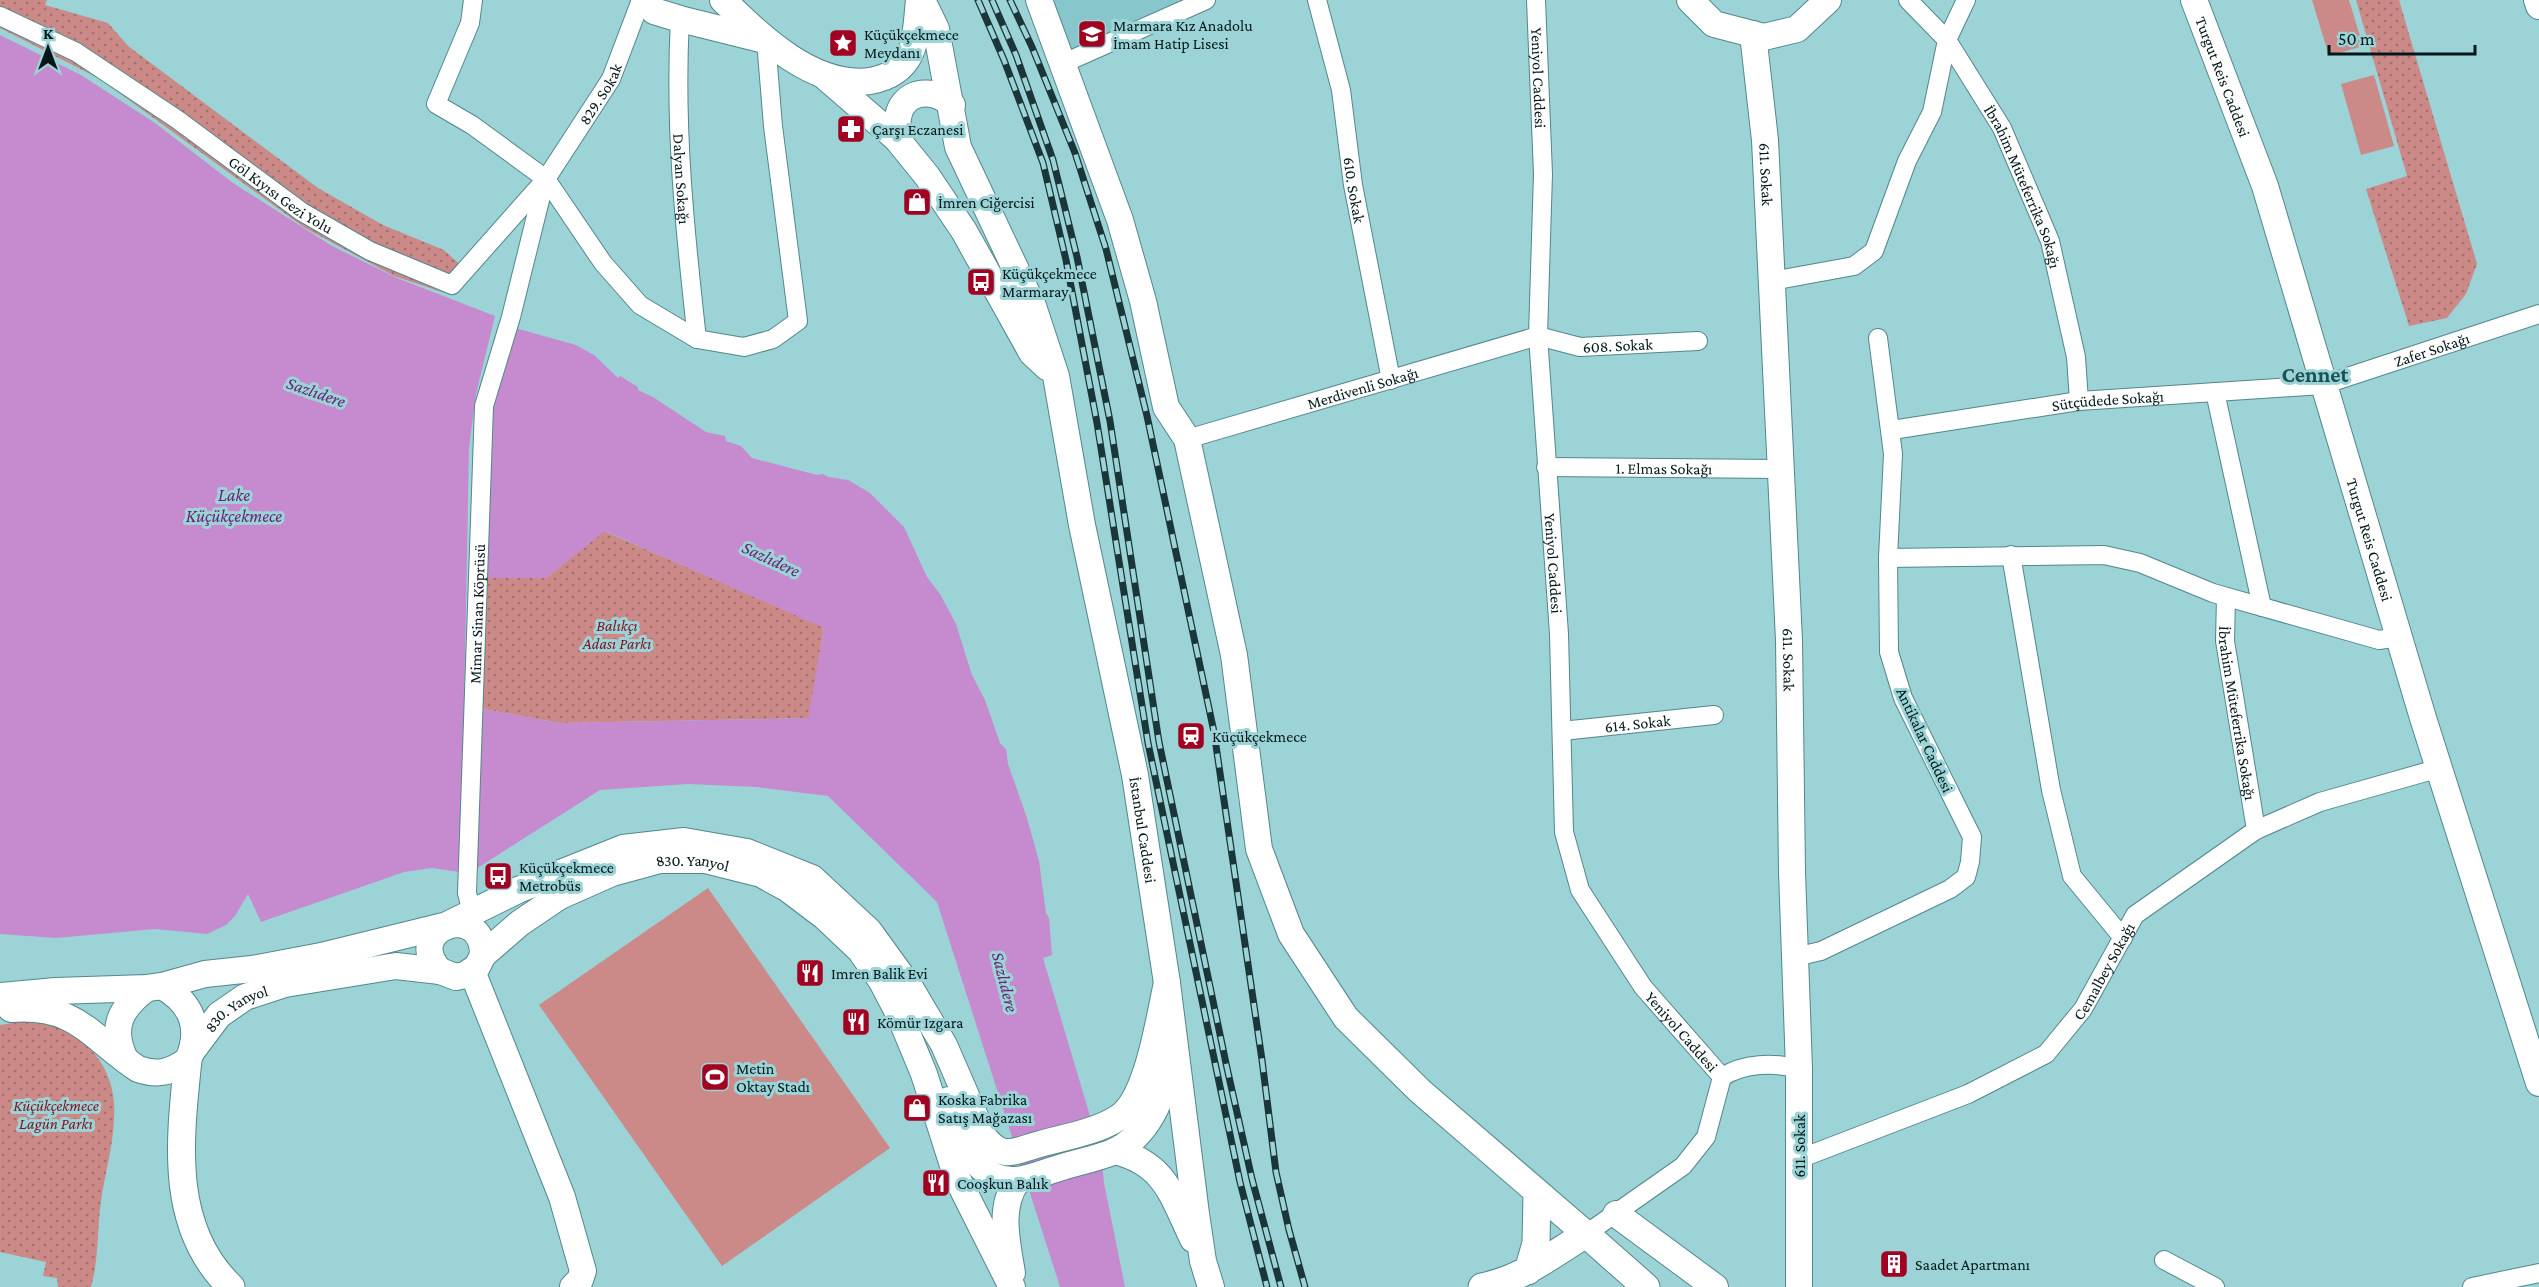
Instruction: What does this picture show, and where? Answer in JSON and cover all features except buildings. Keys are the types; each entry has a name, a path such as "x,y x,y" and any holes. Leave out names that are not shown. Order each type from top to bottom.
{"main road":[{"path":"643,0 654,11 766,41"},
{"path":"723,0 766,41 823,75 897,139 927,176 964,231 1032,352 1056,376"},
{"path":"823,75 845,82 859,82 878,80 896,72 910,55 921,0"},
{"name":"İstanbul Caddesi","path":"921,0 936,29 958,147 1033,306 1056,376 1082,525 1135,775 1167,983 1203,1261 1211,1287"},
{"path":"1039,0 1120,220 1143,301 1166,407 1187,440 1234,655 1258,849 1291,934 1346,1018 1420,1090 1646,1287"},
{"path":"1690,0 1714,24 1764,37 1797,29 1828,0"},
{"name":"Turgut Reis Caddesi","path":"2194,0 2265,186 2440,768 2532,1032 2539,1083"},
{"path":"2537,0 2539,6"},
{"name":"611. Sokak","path":"1753,34 1765,140 1782,470 1790,685 1799,1069 1799,1287"},
{"path":"897,139 897,123 901,106 914,95 930,93 945,98 952,105"},
{"name":"830. Yanyol","path":"0,996 154,987 205,974 252,969 321,956 447,925 518,890 623,848 684,841 747,852 812,878 869,930 911,989"},
{"name":"830. Yanyol","path":"190,1055 219,1015 245,997 285,984 396,966 440,971 456,977 478,963 520,923 560,896 612,873 660,860 705,860 761,874 788,889 825,917 860,950 881,980 900,1016 924,1074 957,1178 1013,1287"},
{"path":"440,971 431,958 431,942 434,935 447,925 456,924 472,929 482,943 478,963 572,1231 583,1270 580,1280 573,1287"},
{"path":"911,989 945,1048 984,1137 993,1148 1009,1153 1105,1125 1126,1112 1140,1090 1167,983"},
{"path":"911,989 953,1112 975,1161 993,1176 1017,1181 1115,1151 1142,1129 1164,1092 1168,1071 1167,983"},
{"path":"124,1059 117,1036 118,1024 129,1004 154,987 173,993 191,1016 195,1028 195,1040 190,1055 180,1174 185,1204 191,1224 208,1261 231,1287"},
{"path":"0,1010 26,1008 51,1010 76,1020 138,1069 156,1073 173,1070 190,1055"},
{"path":"1115,1151 1145,1162 1160,1175 1203,1261"},
{"path":"1013,1287 1008,1250 1006,1204 1009,1192 1017,1181"},
{"path":"1528,1272 1536,1243 1537,1194"},
{"path":"1616,1214 1715,1287"},
{"path":"1482,1287 1505,1282 1528,1272 1586,1234"}],"street":[{"path":"473,0 470,24 436,104 472,125 546,179 603,263 640,305 697,339 744,347 773,339 798,321 773,126 766,41"},
{"name":"829. Sokak","path":"546,179 610,79 643,0"},
{"path":"1064,63 1206,0"},
{"name":"610. Sokak","path":"1317,0 1341,90 1353,185 1391,380"},
{"name":"Yeniyol Caddesi","path":"1536,0 1543,174 1538,336 1559,634 1564,832 1580,890 1643,987 1722,1077"},
{"name":"İbrahim Müteferrika Sokağı","path":"1908,0 1947,40 2002,128 2050,242 2076,357 2079,401"},
{"path":"1772,281 1854,266 1874,251 1907,161 1932,112 1947,40 1966,0"},
{"name":"Göl Kıyısı Gezi Yolu","path":"0,16 76,52 178,120 302,212 370,251 452,285 546,179"},
{"name":"Dalyan Sokağı","path":"680,19 676,80 678,120 684,224 697,339"},
{"name":"Mimar Sinan Köprüsü","path":"472,913 467,894 484,406 511,317 546,179"},
{"name":"Zafer Sokağı","path":"2323,385 2539,314"},
{"name":"Merdivenli Sokağı","path":"1187,440 1538,336"},
{"name":"608. Sokak","path":"1538,336 1580,347 1698,341"},
{"name":"Antikalar Caddesi","path":"1795,957 1821,951 1950,889 1966,877 1970,862 1972,837 1903,698 1889,652 1888,558 1894,470 1892,430 1878,338"},
{"name":"Sütçüdede Sokağı","path":"1892,430 2079,401 2323,385"},
{"path":"2215,392 2262,607"},
{"name":"1. Elmas Sokağı","path":"1546,467 1782,470"},
{"path":"2012,555 2051,790 2072,876 2123,938"},
{"path":"1888,558 2104,555 2140,563 2226,597 2379,640 2399,637"},
{"name":"İbrahim Müteferrika Sokağı","path":"2226,597 2225,641 2256,830"},
{"name":"614. Sokak","path":"1562,730 1714,715"},
{"name":"Cemalbey Sokağı","path":"1799,1159 1968,1094 2046,1054 2083,1009 2135,915 2256,830 2320,802 2440,768"},
{"path":"1586,1234 1683,1166 1706,1137 1722,1077 1736,1069 1746,1067 1782,1064 1799,1069"},
{"path":"2164,1260 2214,1287"},
{"path":"2472,1287 2539,1274"}],"shaded area":[{"name":"Marmara Kız Anadolu İmam Hatip Lisesi","path":"1044,0 1200,0 1068,58"}],"green space":[{"path":"0,0 47,0 45,5 108,23 128,46 318,188 383,225 444,250 466,270 445,293 394,276 305,228 100,79 0,28"},
{"path":"2312,0 2349,0 2363,46 2329,56"},
{"path":"2356,0 2399,0 2477,264 2466,294 2447,318 2409,326 2366,189 2407,176"},
{"path":"2374,75 2394,146 2361,155 2341,84"},
{"name":"Balıkçı Adası Parkı","path":"604,531 824,627 809,718 559,723 478,708 478,578 546,578"},
{"name":"Metin Oktay Stadı","path":"708,888 890,1148 722,1266 539,1005"},
{"name":"Küçükçekmece Lagün Parkı","path":"19,1022 46,1023 76,1037 98,1059 111,1087 114,1102 111,1150 101,1201 91,1287 58,1287 57,1278 43,1276 46,1262 0,1252 0,1025"}],"water":[{"name":"Lake Küçükçekmece","path":"0,35 81,75 155,123 233,183 332,246 397,278 495,316 476,394 469,448 459,872 432,868 404,872 261,922 248,894 235,916 226,925 207,934 155,929 56,938 0,934"},
{"name":"Sazlıdere","path":"508,326 576,345 594,355 618,378 620,376 638,387 638,390 653,397 706,432 725,436 726,441 741,446 752,458 817,475 823,474 848,480 870,493 904,527 927,577 940,594 956,624 972,675 985,700 1000,743 1006,749 1008,764 1027,818 1039,861 1046,913 1049,918 1052,955 1043,958 1101,1153 1104,1183 1125,1287 1060,1287 937,902 828,796 757,787 688,784 600,790 468,874 478,708 559,723 808,718 824,628 605,531 546,578 478,578 484,406"}],"railway":[{"path":"978,0 1004,60 1043,163 1066,260 1097,423 1148,743 1240,1182 1267,1287"},
{"path":"992,0 1016,55 1053,160 1077,257 1110,421 1159,742 1227,1068 1252,1179 1281,1287"},
{"path":"1010,0 1032,47 1075,153 1106,249 1147,416 1214,732 1276,1172 1305,1287"}],"place":[{"name":"Marmara Kız Anadolu İmam Hatip Lisesi","path":"1092,34"},
{"name":"Küçükçekmece Meydanı","path":"843,43"},
{"name":"Çarşı Eczanesi","path":"851,129"},
{"name":"İmren Ciğercisi","path":"917,202"},
{"name":"Küçükçekmece Marmaray","path":"981,282"},
{"name":"Küçükçekmece","path":"1191,736"},
{"name":"Küçükçekmece Metrobüs","path":"498,876"},
{"name":"Imren Balik Evi","path":"810,973"},
{"name":"Kömür Izgara","path":"856,1022"},
{"name":"Metin Oktay Stadı","path":"715,1077"},
{"name":"Koska Fabrika Satış Mağazası","path":"917,1108"},
{"name":"Cooşkun Balık","path":"936,1183"},
{"name":"Saadet Apartmanı","path":"1894,1264"}],"district":[{"name":"Cennet","path":"2315,374"}]}
